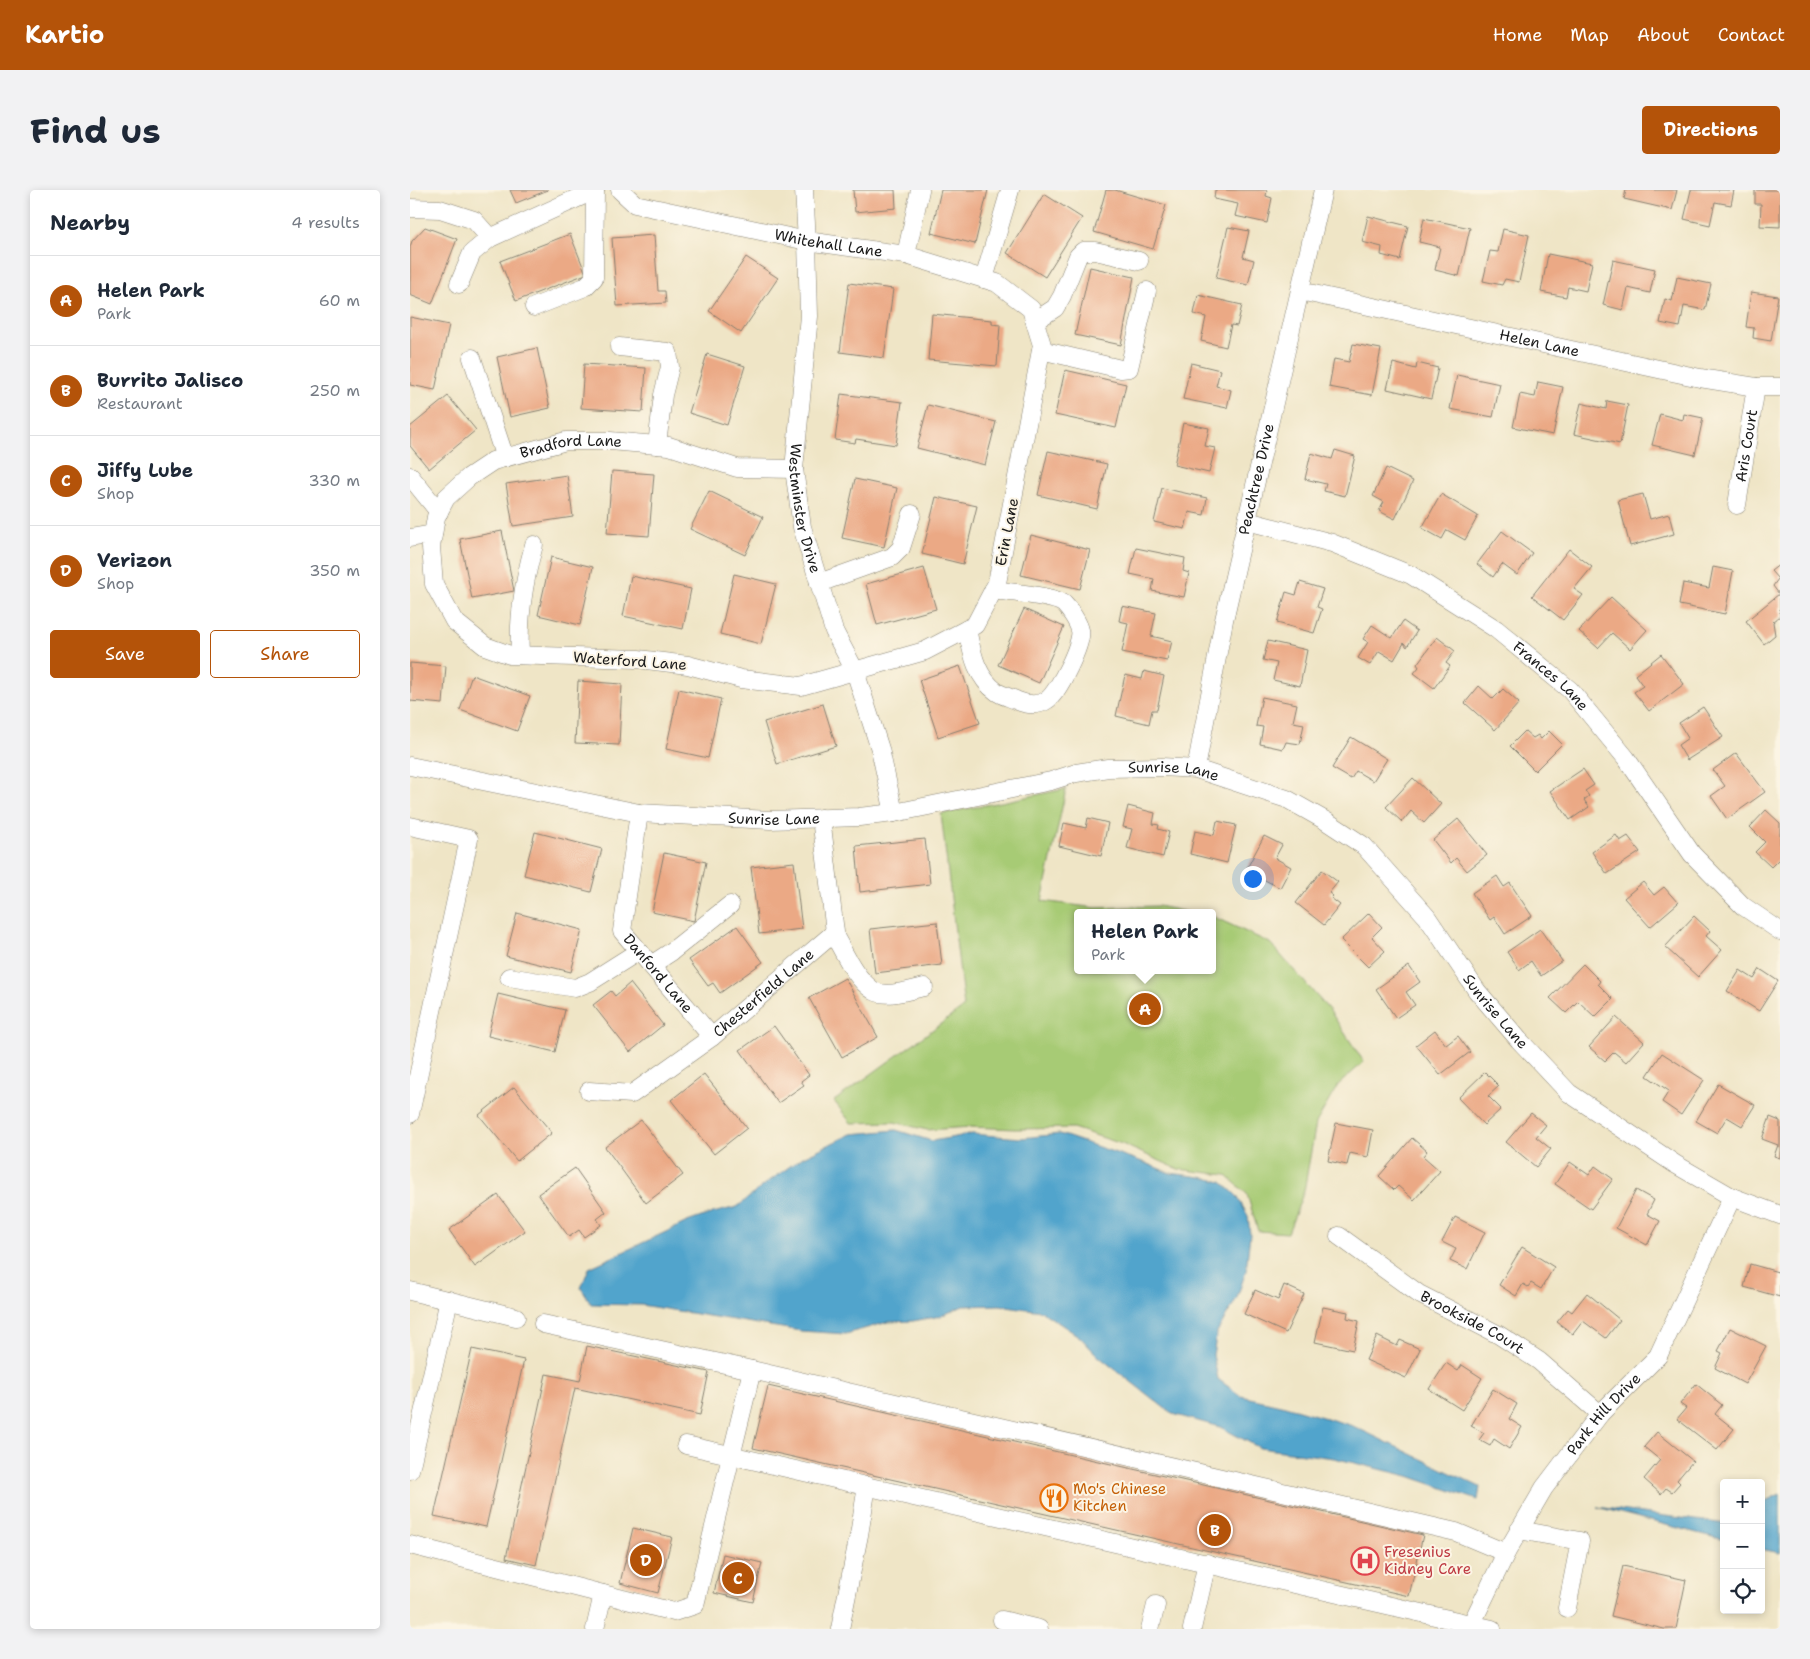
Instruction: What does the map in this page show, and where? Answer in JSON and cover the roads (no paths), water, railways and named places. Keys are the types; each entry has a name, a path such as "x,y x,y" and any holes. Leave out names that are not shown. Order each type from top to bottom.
{"street":[{"path":"459,284 472,253 490,238 595,190 594,278 585,287 534,307"},
{"name":"Whitehall Lane","path":"620,190 635,204 808,241 906,255 997,283 1033,315"},
{"name":"Westminster Drive","path":"804,190 808,241 809,316 794,469 802,527 834,630 855,671 880,749 894,813"},
{"path":"906,255 920,190"},
{"path":"984,279 1010,190"},
{"name":"Peachtree Drive","path":"1196,770 1224,620 1323,190"},
{"path":"410,208 440,209 474,220 490,238"},
{"path":"1033,315 1055,308 1062,296 1078,256 1083,251 1095,251 1139,261"},
{"path":"1041,350 1121,369 1129,368 1147,291"},
{"name":"Helen Lane","path":"1300,291 1700,378 1756,387 1780,387"},
{"name":"Erin Lane","path":"855,671 925,651 975,625 997,583 1042,346 1033,315"},
{"path":"619,346 668,352 670,367 663,395 657,445"},
{"path":"472,358 505,458"},
{"name":"Aris Court","path":"1737,505 1756,387"},
{"name":"Bradford Lane","path":"434,584 430,547 436,517 446,498 469,477 493,461 566,441 610,441 669,446 737,468 794,469"},
{"path":"410,476 439,512"},
{"path":"819,583 892,557 901,548 912,514"},
{"name":"Frances Lane","path":"1247,521 1332,543 1411,576 1496,628 1570,690 1626,758 1692,854 1743,906 1780,931"},
{"path":"410,538 433,534"},
{"path":"520,655 518,632 525,575 534,545"},
{"name":"Waterford Lane","path":"434,584 454,621 485,646 510,655 638,659 688,665 742,679 801,686 855,671"},
{"path":"967,629 974,661 985,680 998,692 1022,703 1037,704 1047,700 1056,691 1080,642 1081,630 1063,603 993,590"},
{"name":"Sunrise Lane","path":"410,766 639,813 770,820 858,817 894,813 1051,781 1076,773 1108,768 1162,767 1196,770 1287,799 1364,846 1427,917 1477,991 1518,1040 1569,1093 1675,1164 1732,1197 1780,1215"},
{"name":"Danford Lane","path":"639,813 622,931 712,1037"},
{"path":"821,818 835,932 833,933 861,979 875,992 900,993 924,987"},
{"path":"410,826 469,839 411,1108"},
{"path":"651,965 671,952 730,905"},
{"name":"Chesterfield Lane","path":"589,1091 632,1094 712,1037 833,933"},
{"path":"509,977 575,988 590,982 639,951"},
{"name":"Park Hill Drive","path":"1470,1627 1506,1553 1544,1488 1600,1414 1658,1356 1732,1197"},
{"name":"Brookside Court","path":"1339,1236 1386,1272 1419,1294 1500,1335 1531,1356 1581,1396 1600,1414"},
{"path":"410,1291 516,1317"},
{"path":"410,1470 450,1300"},
{"path":"543,1324 752,1370 1456,1532 1506,1553"},
{"path":"410,1545 674,1612 695,1605 752,1370"},
{"path":"686,1445 1207,1563 1470,1627 1492,1629"},
{"path":"840,1629 867,1486"},
{"path":"1519,1530 1580,1542 1567,1608"},
{"path":"1192,1629 1207,1563"},
{"path":"596,1629 603,1594"},
{"path":"1150,1629 1156,1605"},
{"path":"1002,1620 1039,1629"}],"water":[{"path":"896,1130 932,1141 972,1134 1021,1138 1060,1134 1170,1173 1222,1182 1237,1196 1248,1216 1250,1234 1246,1271 1237,1298 1217,1332 1213,1355 1218,1379 1241,1396 1285,1406 1353,1426 1480,1487 1478,1500 1408,1476 1334,1458 1260,1448 1220,1427 1176,1415 1098,1356 1080,1337 1041,1311 1000,1305 963,1306 941,1316 913,1321 888,1322 846,1334 801,1331 641,1305 591,1304 581,1288 589,1268 687,1222 737,1207 803,1157 851,1134"},
{"path":"1780,1494 1780,1553 1765,1550 1765,1501"},
{"path":"1597,1507 1720,1523 1720,1539"}],"place":[{"name":"Helen Park","path":"1145,1009"},
{"name":"Mo's Chinese Kitchen","path":"1054,1498"},
{"name":"Burrito Jalisco","path":"1215,1530"},
{"name":"Verizon","path":"646,1560"},
{"name":"Fresenius Kidney Care","path":"1365,1561"},
{"name":"Jiffy Lube","path":"738,1578"}]}
